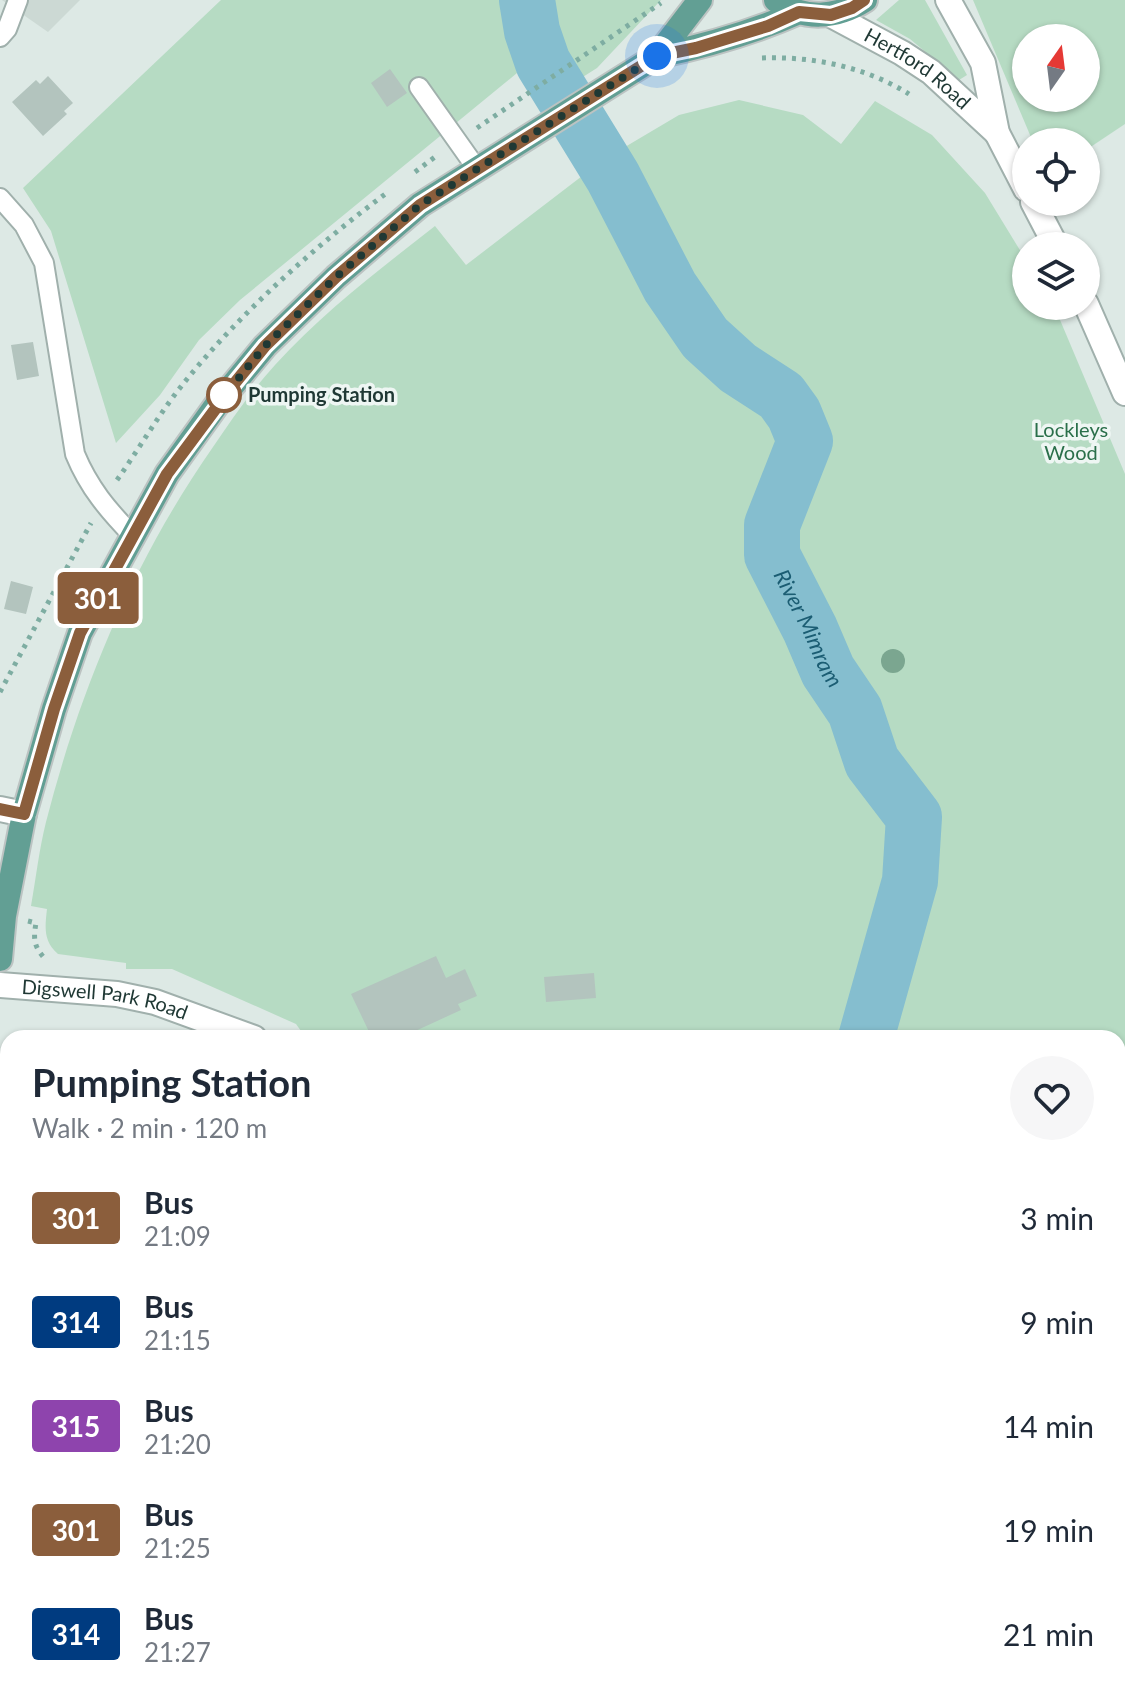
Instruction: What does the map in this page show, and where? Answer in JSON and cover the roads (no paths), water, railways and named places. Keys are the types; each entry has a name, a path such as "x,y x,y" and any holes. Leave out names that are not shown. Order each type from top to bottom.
{"main road":[{"path":"0,959 12,811 54,709 80,633 167,474 218,403 265,346 336,277 412,212 657,56 700,0"},
{"path":"776,0 799,12 831,15 865,0"},
{"path":"657,56 696,48 768,26 799,12"}],"street":[{"name":"Hertford Road","path":"948,0 983,63 997,133 1012,162"},
{"name":"Hertford Road","path":"831,15 931,72 997,133"},
{"path":"1093,320 1125,393"},
{"name":"Digswell Park Road","path":"0,985 130,996 232,1030"}],"lane":[{"path":"0,37 7,29 18,0"},
{"path":"419,87 477,169"},
{"path":"0,198 24,225 44,263 75,454 86,481 133,536"}],"waterway":[{"name":"River Mimram","path":"527,0 532,31 543,63 613,177 670,287 705,338 738,368 781,396 794,414 805,441 772,525 772,555 828,671 855,711 872,762 914,817 910,881 868,1030"}],"place":[{"name":"Pumping Station","path":"224,395"}],"park label":[{"name":"Lockleys Wood","path":"1071,442"}]}
